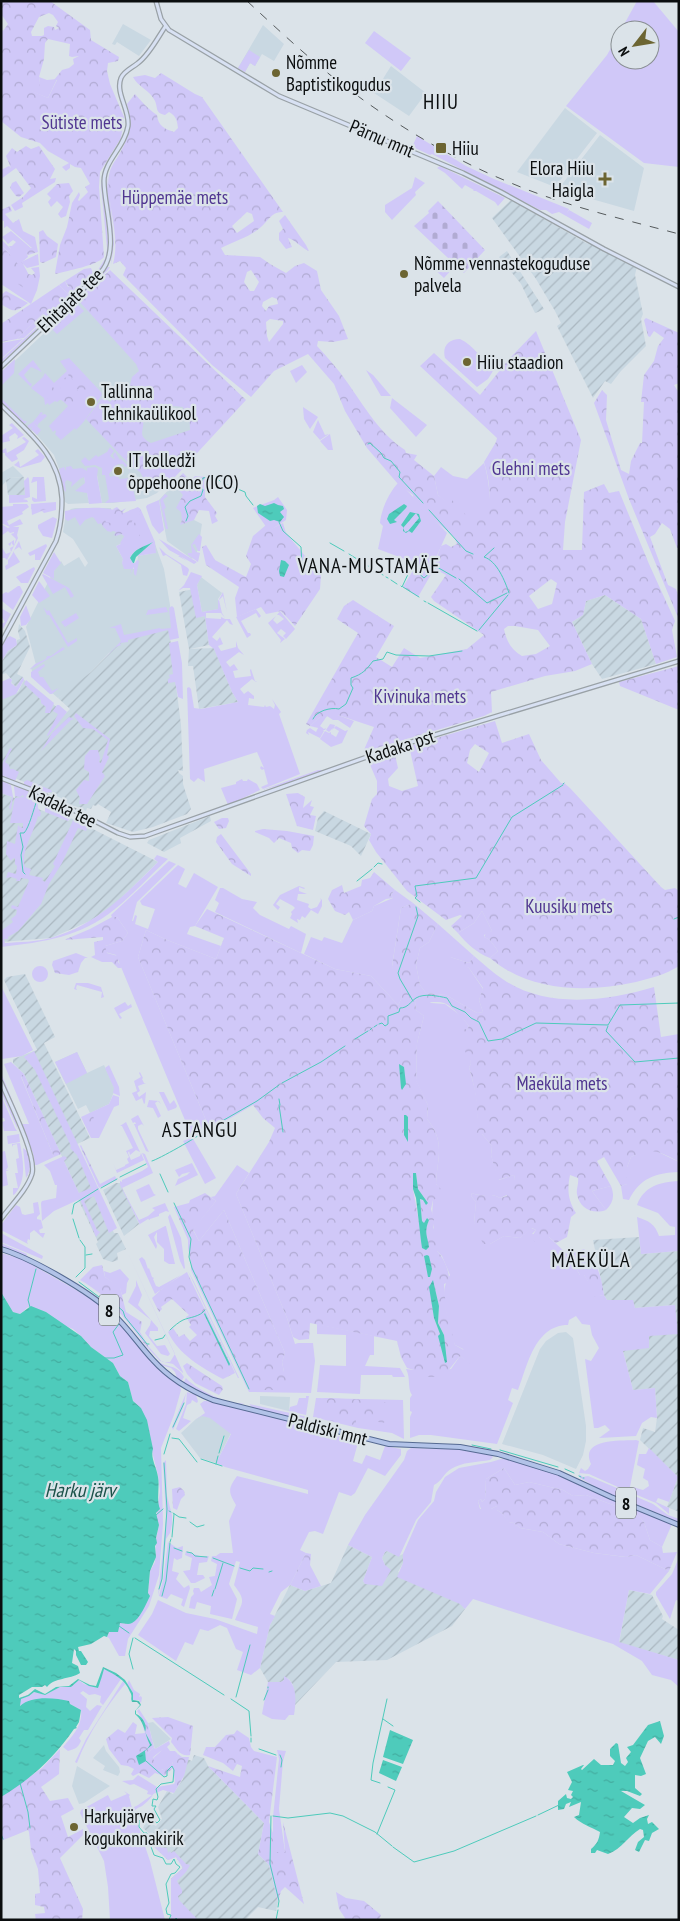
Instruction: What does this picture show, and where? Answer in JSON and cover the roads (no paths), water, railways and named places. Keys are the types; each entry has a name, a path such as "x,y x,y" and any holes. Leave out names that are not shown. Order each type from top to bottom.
{"main road":[{"path":"156,1 166,27"},
{"name":"Ehitajate tee","path":"1,366 100,273 107,264 110,252 104,185 105,173 124,140 128,126 128,116 120,80 124,73 138,63 166,27"},
{"name":"Pärnu mnt","path":"166,27 279,96 352,125 474,178 604,249 679,286"},
{"path":"1,406 48,455 60,478 62,506 61,525 56,541 1,643"},
{"name":"Kadaka pst","path":"125,836 145,836 159,832 395,747 679,661"},
{"name":"Kadaka tee","path":"1,778 40,793 125,836"},
{"path":"1,1082 30,1152 33,1168 30,1179 1,1219"},
{"name":"Paldiski mnt","path":"1,1250 49,1272 100,1303 121,1322 148,1355 165,1371 190,1389 213,1400 389,1444 460,1447 498,1454 559,1472 611,1497 679,1525"}],"water":[{"path":"274,503 283,506 284,509 280,512 284,517 280,522 270,521 258,513 257,506 260,504 265,506"},
{"path":"404,504 407,506 406,508 394,520 397,522 390,524 387,519 389,514"},
{"path":"410,512 416,513 403,528 401,525"},
{"path":"416,513 419,514 421,521 412,533 409,531 406,533 403,531 403,528 405,532 408,531 419,518"},
{"path":"153,542 136,557 133,563 130,558 134,552"},
{"path":"281,560 289,565 284,577 280,576 279,571"},
{"path":"399,1064 404,1067 406,1084 402,1090 401,1088"},
{"path":"404,1115 408,1117 408,1142 404,1135"},
{"path":"413,1173 416,1173 418,1189 428,1203 426,1205 420,1199 422,1221 424,1223 427,1218 429,1220 426,1231 429,1247 426,1250 422,1248 416,1198 413,1189"},
{"path":"424,1256 429,1256 432,1269 430,1277 428,1277"},
{"path":"433,1280 439,1306 438,1323 444,1335 447,1362 445,1363 429,1287"},
{"name":"Harku järv","path":"1,1292 13,1312 20,1314 31,1306 46,1312 81,1336 91,1347 113,1363 120,1376 128,1382 133,1401 141,1408 147,1420 158,1477 160,1509 156,1513 159,1525 155,1546 156,1557 150,1571 148,1593 150,1596 138,1618 130,1624 120,1623 118,1632 109,1632 107,1637 104,1636 91,1644 78,1647 88,1662 86,1665 81,1665 74,1649 72,1663 78,1666 80,1673 58,1680 47,1687 45,1685 42,1687 32,1687 19,1695 19,1698 28,1695 35,1689 45,1694 56,1687 69,1686 78,1679 96,1686 103,1667 125,1680 133,1693 133,1700 139,1701 141,1705 136,1710 136,1714 144,1721 145,1732 141,1721 135,1714 135,1711 140,1705 137,1702 132,1702 128,1688 116,1675 104,1669 98,1688 89,1686 79,1680 71,1687 60,1687 45,1695 34,1692 21,1699 20,1706 37,1699 51,1698 69,1701 70,1704 81,1710 79,1722 77,1728 74,1729 41,1767 1,1797"},
{"path":"204,1314 230,1364 229,1366"},
{"path":"660,1721 664,1736 661,1744 655,1737 648,1741 640,1758 646,1774 641,1776 635,1775 635,1788 642,1794 640,1796 627,1791 621,1791 645,1805 640,1809 632,1808 624,1817 633,1823 649,1815 647,1819 648,1824 652,1822 659,1829 652,1833 649,1841 645,1840 639,1852 635,1850 638,1842 644,1837 643,1830 640,1829 613,1852 608,1854 597,1850 595,1853 591,1853 591,1849 597,1842 600,1832 583,1824 574,1817 579,1815 581,1802 569,1807 571,1802 566,1804 564,1809 558,1810 558,1801 566,1794 567,1798 571,1799 573,1797 571,1795 573,1791 568,1790 572,1782 567,1772 584,1765 582,1770 594,1759 601,1765 613,1765 615,1761 610,1756 610,1749 616,1743 618,1744 621,1763 625,1766 628,1762 626,1758 631,1752 627,1747 633,1745 648,1725"},
{"path":"390,1730 413,1740 403,1764 383,1757"},
{"path":"146,1733 152,1745 145,1751 146,1761 139,1765 136,1756 150,1745"},
{"path":"383,1760 402,1767 396,1781 379,1773"}],"waterway":[{"path":"368,444 370,443 384,458 391,461 400,472 399,477 423,503"},
{"path":"186,521 188,516 185,507 190,501 201,496 203,478 215,476 220,481"},
{"path":"223,483 245,492 253,505"},
{"path":"429,510 466,551 473,554"},
{"path":"279,522 283,531 301,547 302,566"},
{"path":"330,543 344,551"},
{"path":"494,548 484,557 497,567 509,593"},
{"path":"349,554 373,569"},
{"path":"434,569 437,567 456,578"},
{"path":"401,586 410,570 417,572 424,578 432,571"},
{"path":"378,572 383,575"},
{"path":"459,579 487,603 507,593"},
{"path":"391,580 397,584"},
{"path":"403,587 419,597"},
{"path":"479,630 508,595"},
{"path":"428,603 477,631"},
{"path":"313,719 320,712 328,709 339,709 346,704 353,688 351,678 359,675 373,661 383,659 387,652 396,655 429,656 462,651"},
{"path":"420,902 415,898 417,896 415,886 476,878 512,817 563,785"},
{"path":"25,874 23,872 21,855 23,847 20,833 24,833 26,830 37,800"},
{"path":"374,867 378,863 382,864"},
{"path":"357,881 372,869"},
{"path":"413,1001 398,973 418,916 416,907"},
{"path":"674,919 679,917"},
{"path":"379,1024 382,1023 385,1026 388,1024 388,1016 399,1012 400,1008 407,1006 419,996 427,995 447,998 452,1006 479,1022 488,1041 502,1039 536,1023 608,1025 620,1005 679,1003"},
{"path":"608,1026 606,1031 635,1062 679,1058"},
{"path":"355,1039 368,1031"},
{"path":"282,1083 321,1062 345,1046"},
{"path":"152,1161 178,1148 257,1101 279,1085"},
{"path":"279,1099 280,1105"},
{"path":"279,1105 283,1132"},
{"path":"120,1177 146,1164"},
{"path":"160,1174 168,1192"},
{"path":"101,1188 117,1179"},
{"path":"72,1214 74,1204 98,1189"},
{"path":"174,1203 191,1239 189,1257 192,1268 249,1389"},
{"path":"73,1219 79,1238"},
{"path":"76,1277 85,1268 85,1247 80,1240"},
{"path":"86,1255 92,1254"},
{"path":"30,1307 28,1300 36,1269"},
{"path":"79,1282 103,1300"},
{"path":"107,1297 123,1311 125,1317 149,1344"},
{"path":"170,1330 181,1321 198,1315 205,1310"},
{"path":"104,1358 114,1358 123,1355 113,1332 119,1324"},
{"path":"155,1340 163,1338 165,1335"},
{"path":"173,1427 184,1403"},
{"path":"164,1454 170,1434"},
{"path":"219,1453 224,1436"},
{"path":"172,1438 179,1439 197,1462"},
{"path":"472,1445 491,1449"},
{"path":"500,1450 558,1467"},
{"path":"216,1464 218,1456"},
{"path":"201,1459 222,1466"},
{"path":"159,1589 162,1579 167,1509 164,1463"},
{"path":"565,1469 574,1473"},
{"path":"156,1515 163,1509"},
{"path":"173,1513 179,1517 186,1518"},
{"path":"172,1537 174,1514"},
{"path":"190,1522 197,1527 204,1525"},
{"path":"162,1596 166,1581 170,1543"},
{"path":"174,1548 182,1551"},
{"path":"187,1552 195,1556 207,1557"},
{"path":"213,1558 234,1566"},
{"path":"215,1589 223,1563"},
{"path":"240,1568 250,1571 253,1568 263,1569"},
{"path":"212,1596 214,1590"},
{"path":"119,1626 129,1633"},
{"path":"133,1638 129,1654 133,1669"},
{"path":"135,1638 224,1695"},
{"path":"236,1697 250,1645"},
{"path":"264,1700 268,1690"},
{"path":"231,1699 249,1711 251,1736"},
{"path":"380,1783 371,1780 387,1699"},
{"path":"383,1719 393,1726"},
{"path":"259,1749 276,1755"},
{"path":"280,1755 282,1760 281,1767"},
{"path":"146,1761 164,1777 167,1776 167,1771 172,1766 174,1770 173,1782 161,1784 156,1789 157,1800 153,1799 152,1806 156,1806 154,1809 160,1820 157,1823 151,1818 139,1821 139,1827 144,1833 147,1833 146,1840 150,1844 154,1855 163,1858 166,1864 171,1864 174,1859 180,1867 175,1873 171,1874 166,1884 169,1903 166,1909 167,1914 171,1915 169,1920"},
{"path":"20,1783 28,1812 30,1828"},
{"path":"377,1834 395,1790 388,1787"},
{"path":"538,1815 559,1805"},
{"path":"273,1816 288,1818 330,1813 343,1816 375,1832 392,1846"},
{"path":"271,1816 270,1864 279,1901 278,1907"},
{"path":"393,1847 414,1862 454,1851 536,1816"},
{"path":"1,1834 3,1839"},
{"path":"276,1920 278,1910"},
{"path":"175,1920 176,1918 178,1920"}],"railway":[{"path":"247,1 329,74 394,121 440,149 487,173 552,199 679,234"}],"place":[{"name":"Nõmme Baptistikogudus","path":"276,73"},
{"name":"Hiiu","path":"441,148"},
{"name":"Elora Hiiu Haigla","path":"605,179"},
{"name":"Nõmme vennastekoguduse palvela","path":"404,274"},
{"name":"Hiiu staadion","path":"467,362"},
{"name":"Tallinna Tehnikaülikool","path":"91,402"},
{"name":"IT kolledži õppehoone (ICO)","path":"118,471"},
{"name":"Harkujärve kogukonnakirik","path":"74,1827"}],"district":[{"name":"HIIU","path":"441,101"},
{"name":"VANA-MUSTAMÄE","path":"369,565"},
{"name":"ASTANGU","path":"200,1129"},
{"name":"MÄEKÜLA","path":"591,1259"}],"park label":[{"name":"Sütiste mets","path":"82,122"},
{"name":"Hüppemäe mets","path":"175,197"},
{"name":"Glehni mets","path":"531,468"},
{"name":"Kivinuka mets","path":"420,696"},
{"name":"Kuusiku mets","path":"569,906"},
{"name":"Mäeküla mets","path":"562,1083"}]}
